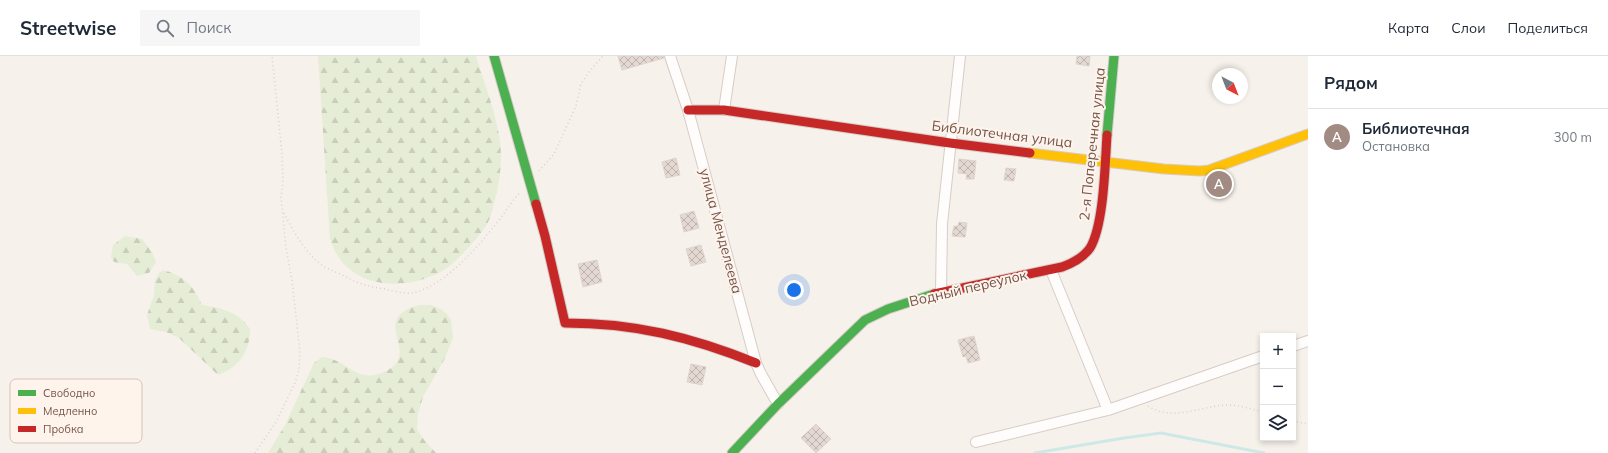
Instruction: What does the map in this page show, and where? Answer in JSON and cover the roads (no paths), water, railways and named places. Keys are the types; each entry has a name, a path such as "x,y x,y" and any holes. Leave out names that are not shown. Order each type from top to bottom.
{"street":[{"path":"494,56 545,236 565,323 612,324 639,328 691,339 756,363"},
{"name":"улица Менделеева","path":"670,56 688,110 756,363 778,404"},
{"path":"724,110 732,56"},
{"path":"942,292 942,224 960,56"},
{"name":"2-я Поперечная улица","path":"1085,255 1091,247 1096,234 1100,216 1114,56"},
{"name":"Библиотечная улица","path":"688,110 724,110 950,143 1164,169 1200,171 1209,170 1308,134"},
{"name":"Водный переулок","path":"732,453 778,404 865,320 877,313 908,301 942,292 1051,270 1070,264 1085,255"},
{"path":"1051,270 1108,410"},
{"path":"1296,345 1308,341"},
{"path":"976,442 1108,410 1260,357"}],"waterway":[{"path":"1035,453 1161,433 1264,453"}],"place":[{"name":"Библиотечная","path":"1219,184"}]}
